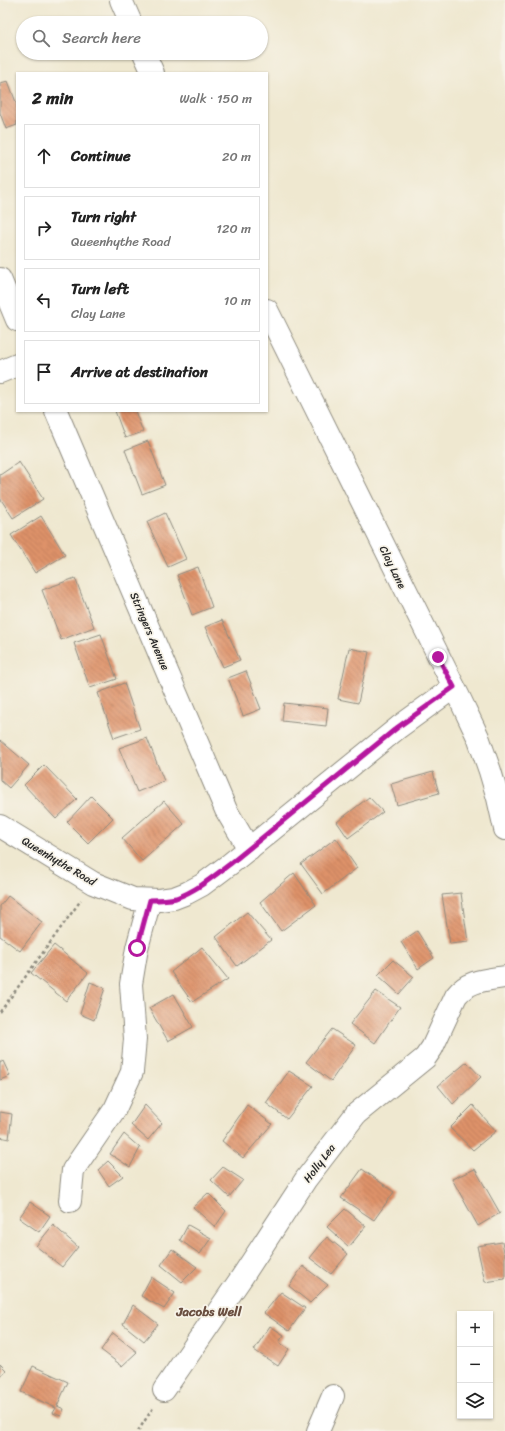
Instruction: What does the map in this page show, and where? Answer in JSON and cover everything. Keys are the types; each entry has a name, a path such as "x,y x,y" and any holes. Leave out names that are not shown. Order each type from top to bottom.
{"street":[{"path":"121,0 128,16"},
{"path":"147,60 153,72"},
{"path":"0,279 16,318"},
{"name":"Clay Lane","path":"268,312 475,730 498,798 505,829"},
{"name":"Stringers Avenue","path":"56,412 226,810 249,849"},
{"name":"Queenhythe Road","path":"0,826 93,883 133,899 150,900 174,898 202,885 249,849 398,727 454,687"},
{"path":"70,1201 73,1170 115,1109 132,1072 135,1039 131,984 137,948 150,900"},
{"name":"Holly Lea","path":"164,1390 242,1277 306,1179 356,1114 425,1058 432,1048 456,996 462,989 473,982 505,977"},
{"path":"318,1431 332,1396"}],"path":[{"path":"0,1012 93,883"},
{"path":"138,1431 164,1390"}],"building":[{"path":"8,81 16,102 16,125 6,129 0,113 0,83"},
{"path":"115,412 135,412 143,432 125,438"},
{"path":"148,441 165,485 142,494 125,450"},
{"path":"19,462 43,499 13,518 0,498 0,475"},
{"path":"165,513 186,559 168,567 147,522"},
{"path":"41,516 65,555 35,573 11,535"},
{"path":"198,567 212,607 192,615 177,575"},
{"path":"75,578 94,627 61,640 42,590"},
{"path":"222,620 240,660 223,667 205,627"},
{"path":"101,634 117,679 90,688 74,643"},
{"path":"349,648 369,652 358,703 338,699"},
{"path":"246,671 261,709 243,716 228,678"},
{"path":"124,683 140,729 114,738 98,693"},
{"path":"284,703 328,708 326,726 282,721"},
{"path":"147,738 164,781 137,792 119,748"},
{"path":"0,740 29,765 9,788 0,780"},
{"path":"44,765 77,799 56,819 24,785"},
{"path":"433,772 439,793 397,805 391,784"},
{"path":"91,796 113,818 88,843 67,822"},
{"path":"369,797 383,812 348,838 337,822"},
{"path":"164,801 184,824 142,861 122,838"},
{"path":"336,838 357,868 323,894 301,864"},
{"path":"294,873 316,905 281,931 260,902"},
{"path":"461,893 468,942 450,944 442,895"},
{"path":"8,896 42,922 20,951 0,936 0,906"},
{"path":"247,912 271,940 237,966 216,937"},
{"path":"417,931 434,958 418,969 401,942"},
{"path":"54,945 88,973 66,1001 31,973"},
{"path":"202,947 228,979 192,1002 171,972"},
{"path":"393,960 414,977 399,994 378,975"},
{"path":"90,982 105,988 94,1020 80,1014"},
{"path":"376,991 400,1007 375,1043 350,1024"},
{"path":"174,994 193,1027 168,1041 149,1008"},
{"path":"332,1029 356,1045 331,1081 306,1062"},
{"path":"3,1061 10,1076 0,1080 0,1063"},
{"path":"467,1062 481,1077 453,1104 438,1086"},
{"path":"289,1071 313,1086 287,1119 266,1103"},
{"path":"145,1105 162,1123 148,1140 131,1125"},
{"path":"247,1105 272,1124 243,1158 222,1141"},
{"path":"473,1105 496,1131 473,1150 450,1128"},
{"path":"0,1112 12,1114 9,1139 0,1137"},
{"path":"124,1134 140,1148 130,1167 110,1154"},
{"path":"108,1161 123,1176 109,1186 98,1170"},
{"path":"223,1167 243,1180 229,1197 211,1180"},
{"path":"362,1169 394,1192 374,1220 341,1198"},
{"path":"475,1169 500,1213 478,1226 452,1179"},
{"path":"208,1193 226,1211 215,1227 193,1207"},
{"path":"30,1202 50,1216 39,1232 19,1218"},
{"path":"345,1209 366,1226 349,1247 327,1227"},
{"path":"53,1225 78,1247 62,1267 36,1246"},
{"path":"188,1225 211,1238 200,1254 180,1240"},
{"path":"327,1237 348,1254 331,1274 310,1258"},
{"path":"502,1242 505,1256 505,1279 485,1282 477,1246"},
{"path":"172,1249 197,1267 182,1282 161,1265"},
{"path":"303,1266 328,1285 310,1303 289,1286"},
{"path":"151,1277 175,1293 164,1309 141,1296"},
{"path":"281,1292 305,1308 289,1331 264,1313"},
{"path":"133,1305 158,1324 144,1341 123,1324"},
{"path":"270,1326 284,1335 279,1342 289,1349 278,1366 254,1350"},
{"path":"113,1333 137,1352 122,1366 101,1350"},
{"path":"0,1364 6,1370 0,1377"},
{"path":"33,1366 68,1382 57,1406 64,1409 61,1416 53,1413 56,1408 21,1392"}],"district":[{"name":"Jacobs Well","path":"209,1311"}],"route":[{"path":"137,948 150,900 174,898 202,885 328,786 398,727 454,687 438,657"}]}
